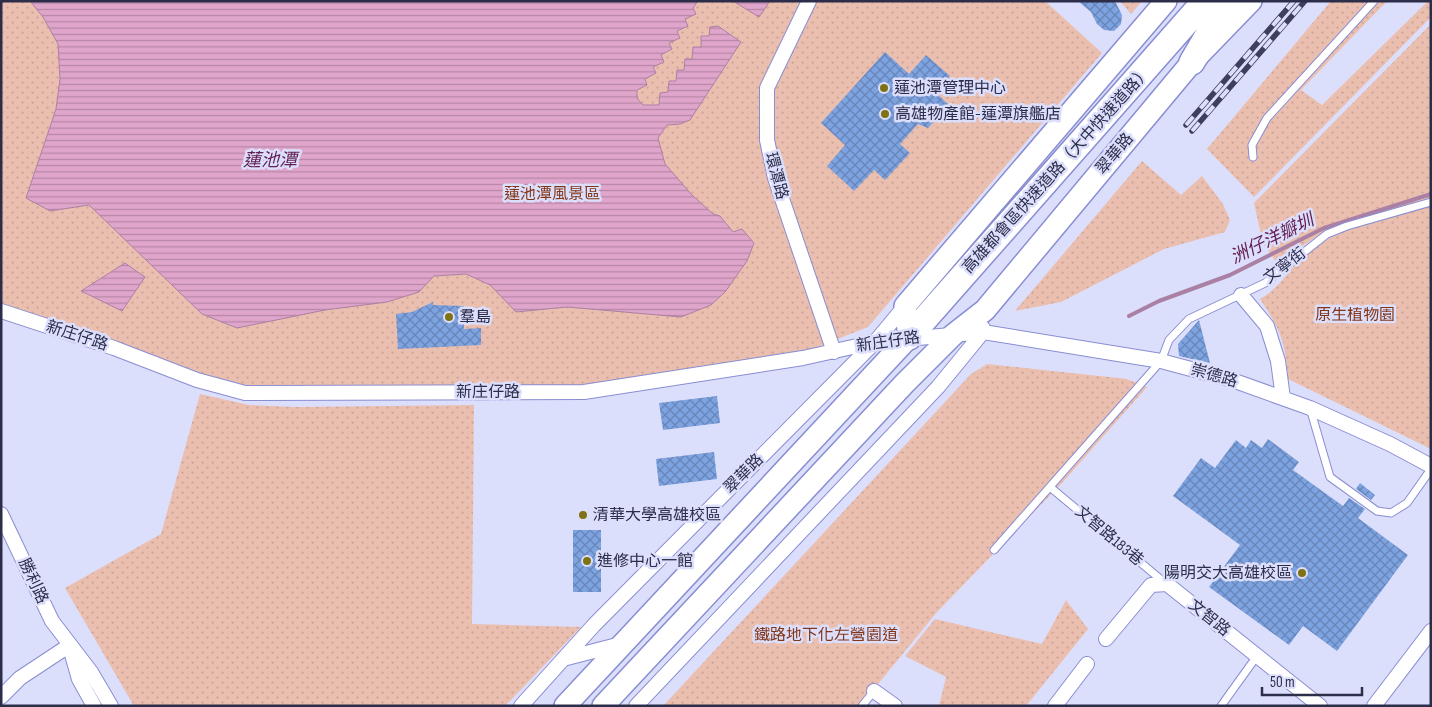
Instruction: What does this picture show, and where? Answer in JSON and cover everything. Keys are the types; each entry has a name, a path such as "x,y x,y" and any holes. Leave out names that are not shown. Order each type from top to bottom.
{"highway":[{"name":"高雄都會區快速道路（大中快速道路）","path":"908,338 1151,65 1205,1"},
{"path":"1192,62 1228,1"}],"main road":[{"name":"翠華路","path":"906,306 1166,1"},
{"name":"翠華路","path":"603,706 898,391 953,336 985,310 1192,62 1251,1"},
{"path":"906,306 908,338"},
{"name":"翠華路","path":"565,706 908,338"}],"street":[{"name":"環潭路","path":"809,1 767,88 767,140 775,178 834,352"},
{"path":"1242,294 1267,326 1278,361 1283,398"},
{"name":"翠華路","path":"521,706 594,625 875,342 906,306"},
{"path":"636,706 938,387 982,332 985,310"},
{"name":"新庄仔路","path":"1,311 114,348 197,380 245,393 584,392 834,352 875,342 982,332"},
{"name":"崇德路","path":"982,332 1160,361 1232,380 1310,408 1390,444 1431,468"},
{"name":"勝利路","path":"1,514 52,621 91,672 111,706"},
{"path":"1106,639 1151,585 1167,584"},
{"name":"文智路","path":"1167,584 1320,706"},
{"path":"587,682 594,625"},
{"path":"1374,706 1431,631"},
{"path":"563,659 590,650 621,644"},
{"path":"1,697 20,678 70,645"},
{"name":"勝利路","path":"70,645 79,679 94,706"},
{"path":"1055,706 1087,664"},
{"path":"874,691 895,706"}],"lane":[{"path":"1253,156 1252,145 1267,118 1374,1"},
{"name":"文寧街","path":"994,550 1160,361 1169,340 1189,319 1265,283 1327,234 1347,226 1431,202"},
{"path":"1310,408 1330,476 1377,511 1391,513 1406,503 1431,468"},
{"name":"文智路183巷","path":"1050,487 1167,584"},
{"path":"1221,706 1257,656"},
{"path":"862,706 874,691"}],"green space":[{"name":"蓮池潭風景區","path":"1,1 1045,1 1102,53 868,327 807,351 602,384 567,387 275,387 239,385 1,303"},
{"path":"1120,1 1142,1 1131,14"},
{"path":"1331,1 1387,1 1301,90 1322,105 1428,1 1431,1 1431,17 1254,197 1207,149"},
{"path":"1431,24 1431,198 1322,233 1277,263 1263,244 1254,203"},
{"path":"1142,161 1181,195 1202,176 1223,204 1230,220 1225,232 1164,249 1061,302 1015,311"},
{"name":"原生植物園","path":"1431,206 1431,449 1288,379 1281,336 1260,299 1275,288 1305,255 1325,240 1369,222"},
{"name":"鐵路地下化左營園道","path":"987,364 1127,379 1147,387 1061,484 937,612 860,706 663,706 971,374"},
{"path":"200,394 249,405 296,407 474,405 472,624 581,627 505,706 134,706 65,588 161,534"},
{"path":"1066,600 1088,629 1026,706 939,706 946,677 905,656 935,619 1042,644"}],"water":[{"name":"蓮池潭","path":"30,1 698,1 693,8 696,14 685,19 688,26 677,31 680,38 669,43 672,49 661,55 664,62 653,67 656,73 645,79 647,85 637,90 637,98 643,105 659,105 660,93 668,92 669,81 676,81 677,70 684,70 685,59 692,59 693,47 701,47 701,36 709,36 710,27 718,26 741,42 690,120 680,124 667,125 658,138 665,164 692,195 713,214 720,216 733,232 742,229 754,243 747,261 725,292 711,305 681,317 567,307 516,312 490,285 466,274 434,276 419,292 387,302 325,310 237,328 202,314 89,205 50,211 26,198 56,109 60,79 58,44 43,17"},
{"path":"733,1 770,1 759,17"},
{"path":"125,263 145,277 122,311 81,291"}],"building":[{"path":"1078,1 1115,1 1122,15 1121,24 1114,31 1104,30 1097,24 1091,12"},
{"name":"高雄物產館-蓮潭旗艦店","path":"885,52 909,74 926,55 950,76 935,92 949,105 928,128 918,124 900,144 910,153 885,180 874,170 854,191 827,166 845,145 821,123"},
{"path":"433,302 433,305 464,306 464,329 481,328 481,345 398,349 396,314 412,312"},
{"path":"1199,320 1210,363 1179,356 1178,344"},
{"path":"717,396 720,423 663,430 659,403"},
{"path":"1268,439 1299,462 1293,470 1343,506 1349,498 1365,509 1358,518 1408,555 1337,651 1303,626 1289,645 1209,587 1240,545 1173,496 1201,458 1215,468 1236,440 1246,448 1251,440 1262,448"},
{"path":"714,452 717,479 659,486 656,459"},
{"path":"1360,483 1375,495 1371,500 1356,489"},
{"name":"進修中心一館","path":"573,530 601,530 601,592 573,592"}],"waterway":[{"name":"洲仔洋瓣圳","path":"1129,316 1159,301 1230,275 1324,228 1431,194"}],"railway":[{"path":"1186,125 1294,1"},
{"path":"1192,131 1305,1"}],"place":[{"name":"蓮池潭管理中心","path":"884,88"},
{"name":"高雄物產館-蓮潭旗艦店","path":"885,114"},
{"name":"羣島","path":"449,317"},
{"name":"清華大學高雄校區","path":"583,515"},
{"name":"進修中心一館","path":"587,561"},
{"name":"陽明交大高雄校區","path":"1302,573"}]}
